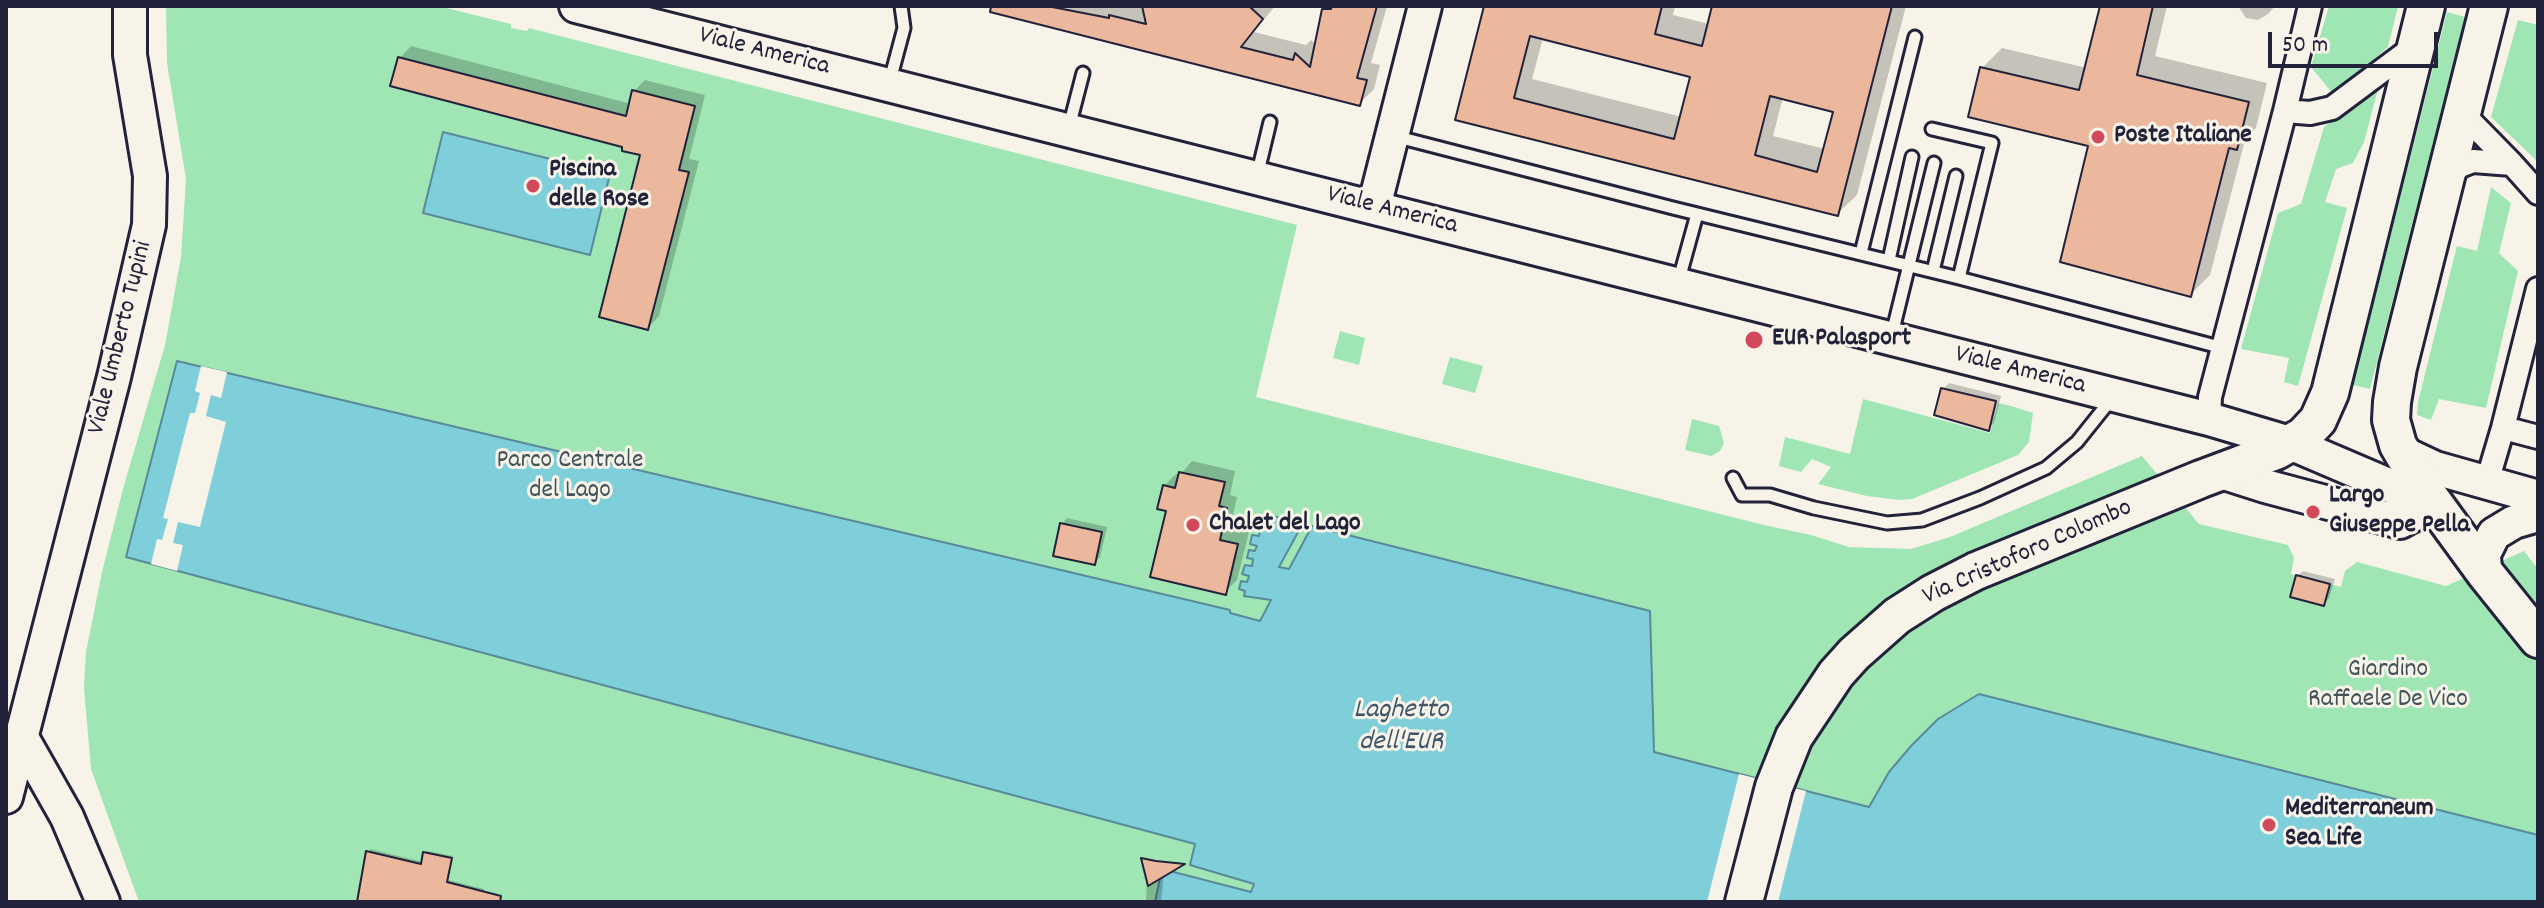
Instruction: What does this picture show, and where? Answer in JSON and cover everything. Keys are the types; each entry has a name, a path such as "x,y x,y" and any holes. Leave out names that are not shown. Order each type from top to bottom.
{"main road":[{"name":"Via Cristoforo Colombo","path":"1744,902 1774,787 1801,723 1854,654 1897,616 1976,571 2290,443 2310,428 2327,402 2426,6"},
{"path":"2489,6 2398,367 2392,402 2392,428 2401,452 2433,504 2538,639"}],"street":[{"name":"Viale Umberto Tupini","path":"6,797 14,740 40,665 125,335 149,225 150,176 130,55 130,6"},
{"name":"Viale America","path":"576,6 2209,419"},
{"path":"1374,207 1425,6"},
{"path":"2310,6 2210,397 2211,475 2400,522 2433,504"},
{"path":"2285,111 2310,113 2332,108 2416,45"},
{"path":"2462,113 2538,193"},
{"path":"2445,180 2466,162 2512,164"},
{"path":"2487,482 2538,289"},
{"path":"2209,419 2290,443 2433,504"},
{"path":"2515,431 2538,437"},
{"path":"2401,452 2435,468 2538,497"},
{"path":"2485,573 2484,554 2494,534 2514,522 2538,515"},
{"path":"14,740 61,804 103,902"}],"lane":[{"path":"889,84 904,28 901,6"},
{"path":"1861,253 1915,37"},
{"path":"1068,130 1083,73"},
{"path":"1256,178 1270,122"},
{"path":"1932,129 1992,143 1959,278"},
{"path":"1393,135 1933,271 2223,348"},
{"path":"1889,260 1912,157"},
{"path":"1891,339 1934,163"},
{"path":"1933,271 1956,176"},
{"path":"1678,284 1697,214"},
{"path":"1733,478 1742,495 1770,495 1879,522 1898,523 1929,518 2046,468 2077,442 2114,396"}],"green space":[{"name":"Parco Centrale del Lago","path":"166,6 438,6 511,24 511,28 527,31 529,28 1297,225 1256,397 1849,547 1911,549 1950,537 2142,456 2199,524 2288,545 2294,558 2291,574 2341,587 2345,571 2357,562 2446,586 2524,551 2538,569 2538,902 139,902 91,769 84,688 86,652 102,572 165,345 181,257 186,179 167,63"},
{"path":"2329,6 2398,6 2388,47 2333,94 2311,67"},
{"path":"2447,12 2465,17 2370,389 2353,385"},
{"path":"2518,20 2538,25 2538,162 2491,117"},
{"path":"2378,89 2364,142 2353,163 2336,169 2325,202 2347,208 2298,386 2284,382 2289,358 2241,349 2278,213 2301,204 2324,127"},
{"path":"2491,187 2511,203 2499,253 2518,271 2486,408 2439,399 2431,420 2417,415 2418,402 2457,246 2477,251"},
{"path":"1340,331 1365,338 1359,365 1333,358"},
{"path":"1450,357 1483,366 1475,393 1442,384"},
{"path":"1863,399 1990,433 1998,403 2011,406 2033,413 2029,442 2018,455 1912,499 1867,496 1818,484 1831,467 1812,459 1801,472 1779,466 1785,437 1850,454"},
{"path":"1692,419 1719,426 1724,443 1720,451 1711,456 1685,450"}],"water":[{"path":"443,132 610,174 590,255 423,213"},
{"name":"Laghetto dell'EUR","path":"177,361 1230,610 1230,613 1260,621 1271,600 1244,596 1245,591 1239,589 1241,581 1247,582 1249,576 1242,574 1245,565 1252,566 1253,559 1247,558 1249,550 1255,551 1257,546 1250,544 1252,535 1259,536 1260,530 1254,528 1256,522 1262,523 1265,514 1303,523 1279,567 1289,569 1312,526 1650,611 1654,752 1869,807 1889,772 1911,746 1938,719 1979,694 2538,835 2538,902 1155,902 1162,869 1251,892 1254,884 1190,865 1195,844 126,557"}],"pier":[{"path":"201,366 227,372 221,398 211,395 206,416 226,422 200,527 178,522 173,543 183,545 177,571 151,564 157,539 162,540 168,519 163,518 190,413 195,413 200,393 195,391"},
{"path":"1739,774 1806,791 1778,902 1707,902"}],"building":[{"path":"991,6 1047,6 1146,24 1142,6 1249,6 1263,19 1241,47 1293,60 1295,53 1310,67 1322,9 1331,9 1332,6 1377,6 1357,78 1367,80 1360,106 990,12"},
{"path":"1484,6 1662,6 1655,34 1702,46 1712,6 1892,6 1838,216 1455,120","holes":["1530,36 1690,77 1674,139 1514,98","1770,96 1833,112 1817,172 1755,155"]},
{"name":"Poste Italiane","path":"2100,6 2153,6 2137,75 2249,102 2237,150 2229,148 2191,297 2060,262 2088,146 1968,117 1980,67 2079,90"},
{"path":"398,57 626,116 632,90 695,106 679,170 689,172 648,330 599,317 640,155 622,151 622,147 390,86"},
{"path":"1941,388 1996,401 1989,431 1934,415"},
{"name":"Chalet del Lago","path":"1179,472 1225,482 1219,506 1227,508 1220,540 1238,544 1226,595 1150,577 1166,511 1157,509 1163,485 1175,488"},
{"path":"1060,523 1102,532 1095,565 1053,556"},
{"path":"2296,575 2330,584 2324,606 2290,597"},
{"path":"366,851 421,864 423,852 452,858 447,882 501,896 500,902 357,902"},
{"path":"1141,858 1156,861 1185,864 1148,886"}],"place":[{"name":"Poste Italiane","path":"2098,137"},
{"name":"Piscina delle Rose","path":"533,186"},
{"name":"EUR Palasport","path":"1754,340"},
{"name":"Largo Giuseppe Pella","path":"2313,512"},
{"name":"Chalet del Lago","path":"1193,525"},
{"name":"Mediterraneum Sea Life","path":"2269,825"}],"park label":[{"name":"Giardino Raffaele De Vico","path":"2388,686"}]}
